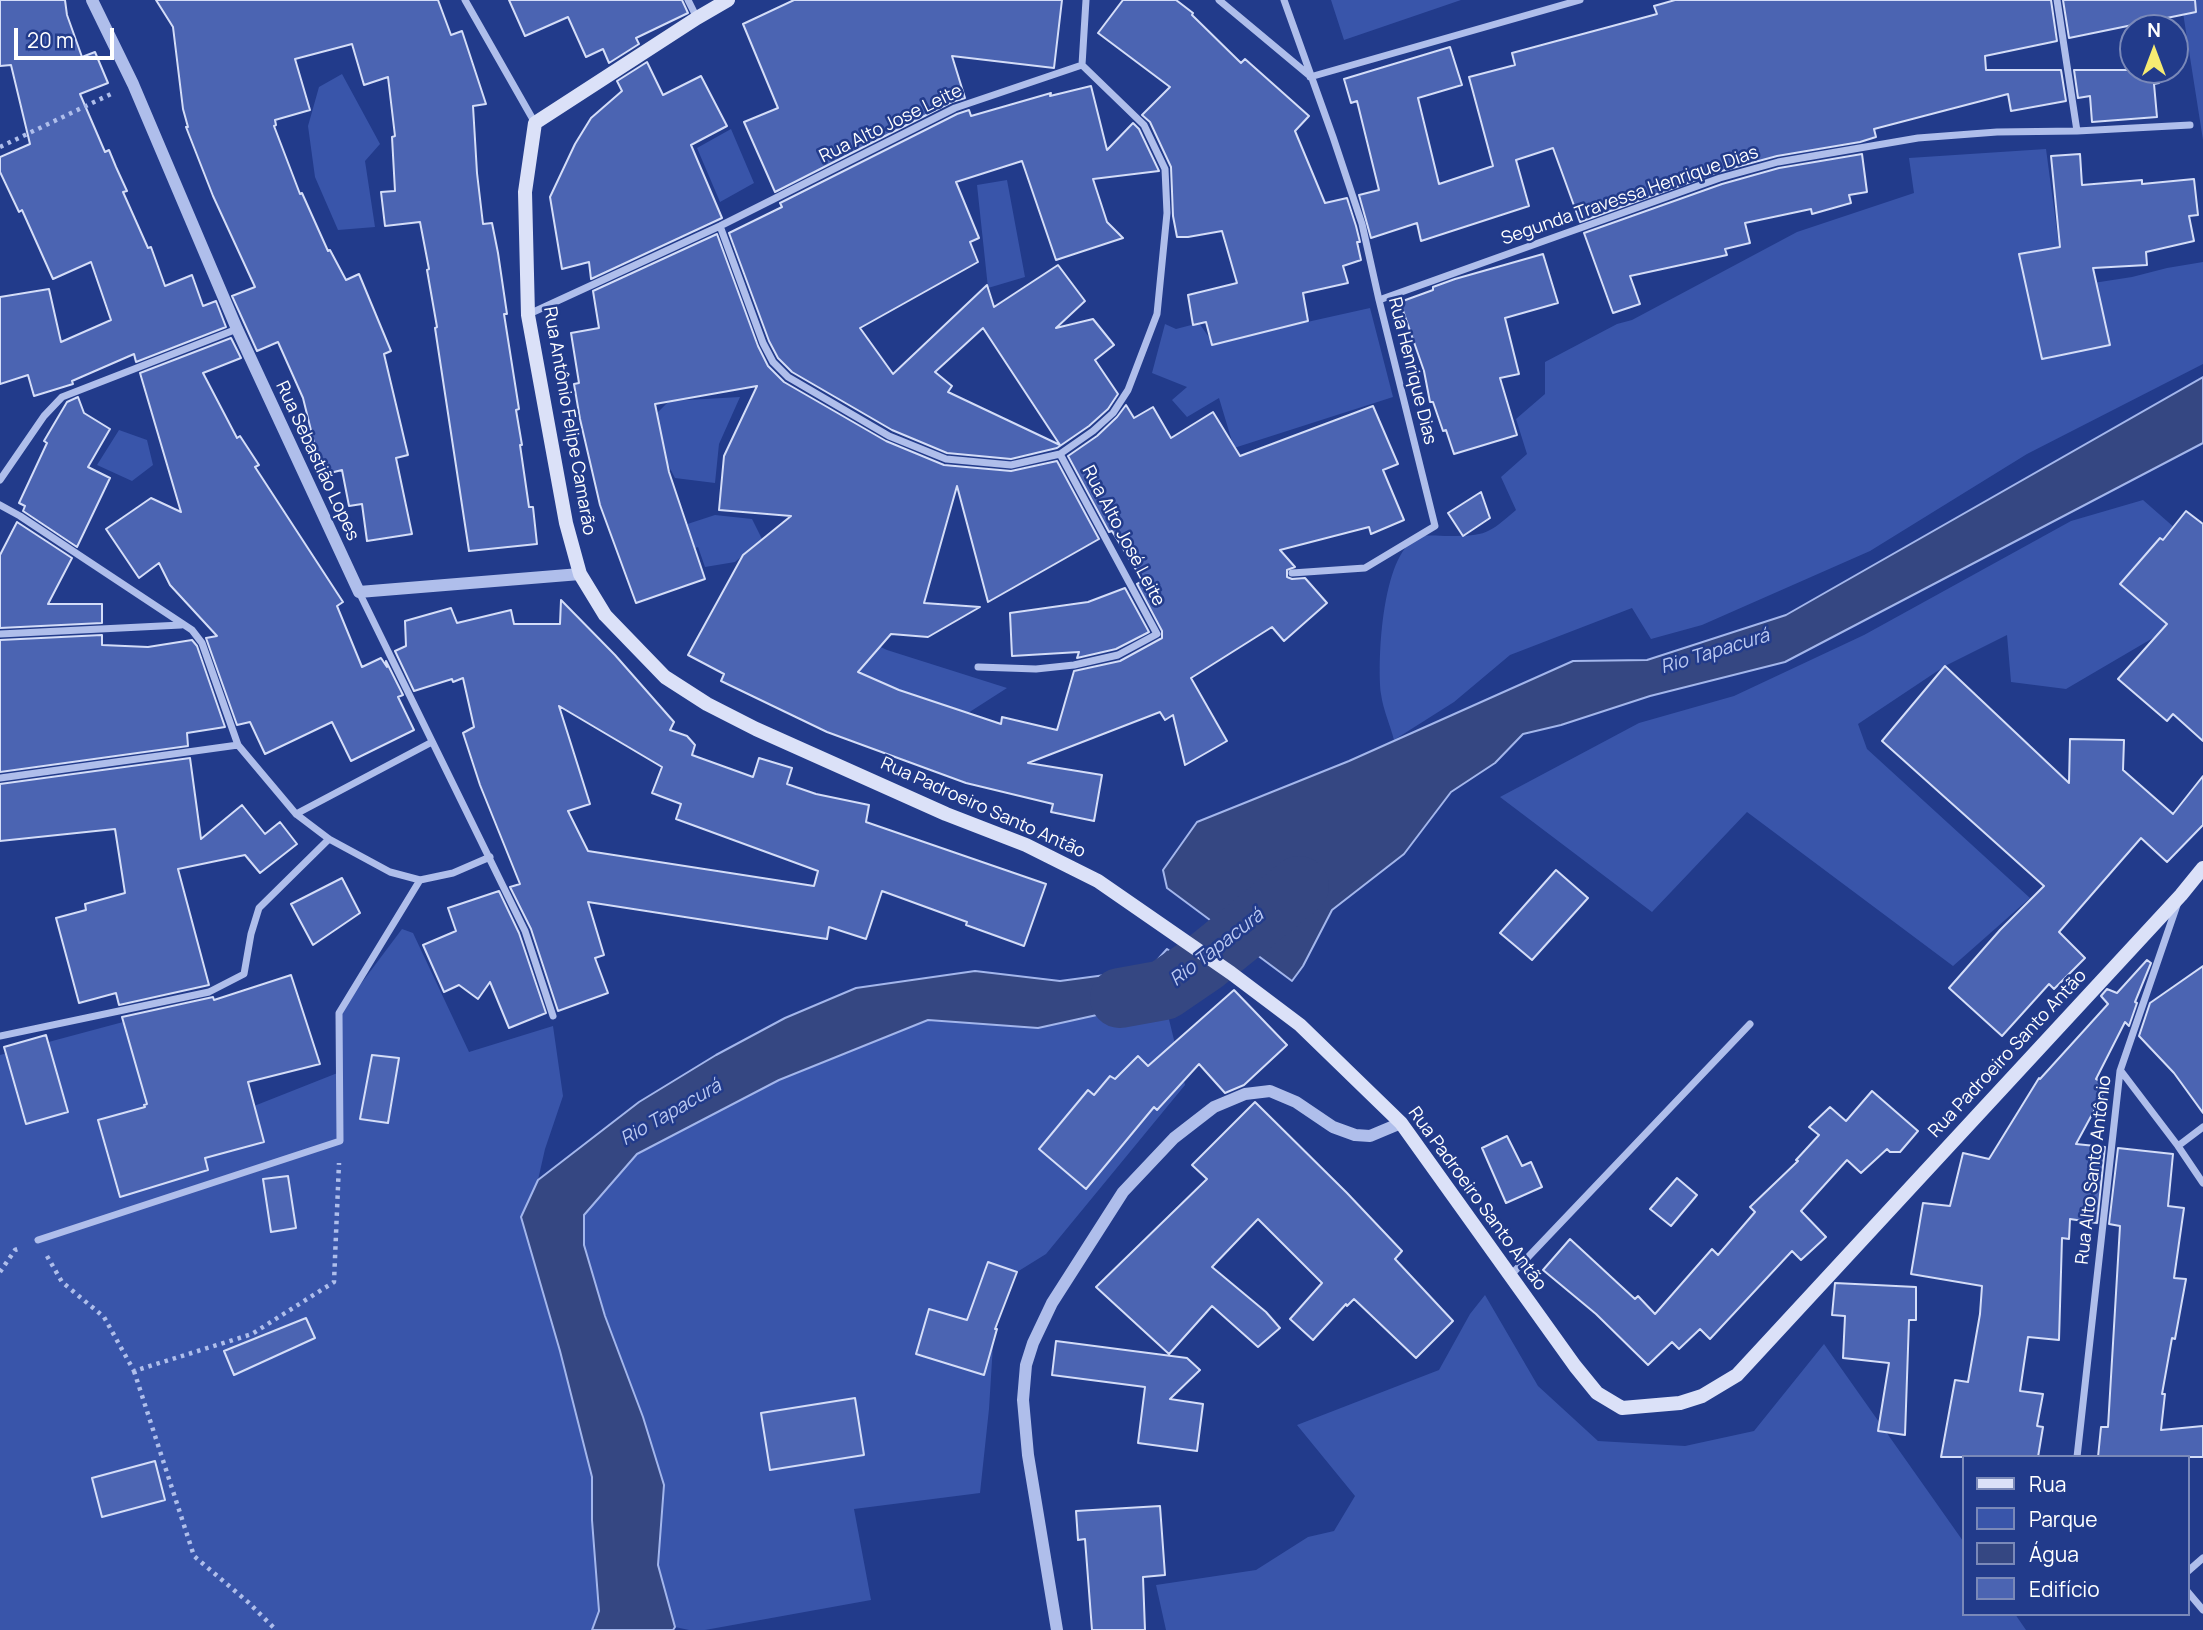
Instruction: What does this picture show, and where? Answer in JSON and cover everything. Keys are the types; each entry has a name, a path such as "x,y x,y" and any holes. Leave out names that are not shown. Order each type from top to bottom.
{"main road":[{"path":"534,123 728,0"},
{"name":"Rua Antônio Felipe Camarão","path":"534,123 525,192 528,315 566,523 580,574"},
{"name":"Rua Padroeiro Santo Antão","path":"580,574 605,615 638,650 665,677 706,704 946,814 1026,845 1098,881 1231,973 1300,1025 1401,1123 1574,1367 1597,1393 1622,1408 1680,1403 1702,1395 1737,1375 2203,868"}],"street":[{"name":"Rua Sebastião Lopes","path":"92,0 133,84 237,329 359,592 525,931 552,1016"},
{"path":"465,0 534,123"},
{"path":"688,0 697,18"},
{"path":"720,226 763,342 773,362 788,377 889,436 946,459 1011,465 1060,454 1113,413 1128,390 1157,314 1167,213 1165,169 1144,125 1082,65 1086,0"},
{"name":"Rua Henrique Dias","path":"1219,0 1310,77"},
{"name":"Rua Henrique Dias","path":"1284,0 1362,224 1378,300 1435,526 1365,568 1292,573"},
{"path":"1310,77 1580,0"},
{"path":"2057,0 2077,131"},
{"name":"Rua Alto Jose Leite","path":"528,315 720,226 956,107 1082,65"},
{"name":"Segunda Travessa Henrique Dias","path":"1378,300 1720,178 1778,162 1919,138 2190,124"},
{"path":"0,480 44,416 62,397 237,329"},
{"name":"Rua Alto José Leite","path":"978,667 1036,669 1074,665 1118,655 1157,634 1060,454"},
{"path":"0,505 192,630 201,643 237,745 296,814 329,839 390,872 420,880 453,873 490,857"},
{"path":"359,592 580,574"},
{"path":"0,635 182,625"},
{"path":"296,814 432,742"},
{"path":"0,778 237,745"},
{"path":"0,1037 209,992 244,974 259,908 329,839"},
{"path":"38,1241 340,1141 339,1013 420,880"},
{"name":"Rua Alto Santo Antônio","path":"2077,1455 2120,1071 2181,895"},
{"path":"1510,1276 1750,1024"},
{"path":"2120,1071 2203,1183"},
{"path":"1057,1630 1028,1455 1023,1401 1026,1365 1052,1303 1123,1192 1184,1130 1214,1107 1245,1094 1270,1091 1296,1102 1333,1127 1355,1135 1370,1136 1401,1123"},
{"path":"2178,1146 2203,1127"},
{"path":"2189,1570 2203,1558"},
{"path":"2189,1593 2203,1610"}],"path":[{"path":"0,147 133,84"},
{"path":"134,1371 252,1334 334,1282 340,1141"},
{"path":"0,1272 15,1250 38,1241 62,1282 104,1317 134,1371 194,1556 276,1630"}],"green space":[{"path":"1331,0 1461,0 1344,40"},
{"path":"2181,0 2203,0 2203,140 2189,51 2189,14 2183,14"},
{"path":"342,74 380,144 365,161 375,227 338,230 315,177 308,126 319,87"},
{"path":"731,129 754,183 720,202 697,148"},
{"path":"2046,149 2061,261 2061,288 2203,262 2203,364 2027,454 1870,551 1702,625 1651,639 1632,608 1510,655 1454,702 1394,740 1381,694 1380,656 1385,606 1398,560 1409,544 1422,536 1479,534 1492,529 1516,510 1501,477 1527,454 1516,419 1545,394 1545,362 1617,324 1632,320 1797,232 1914,193 1909,158"},
{"path":"1007,180 1025,277 988,288 977,185"},
{"path":"1370,308 1393,397 1234,448 1219,398 1187,417 1172,400 1187,387 1152,373 1165,324 1176,329 1199,323 1213,343"},
{"path":"740,397 719,444 715,483 675,478 665,459 657,413 669,401"},
{"path":"119,430 147,440 153,465 132,481 97,465"},
{"path":"2143,500 2184,536 2182,621 2066,689 2011,682 2007,635 1945,666 1858,724 1867,749 2030,898 1953,966 1747,812 1652,912 1500,797 1639,723 1734,696 1864,635 2071,521"},
{"path":"715,515 752,519 762,539 735,562 705,567 698,547 665,558 660,533"},
{"path":"768,594 887,650 1007,688 968,713 889,687 833,663"},
{"path":"402,929 413,933 469,1052 553,1026 563,1096 545,1149 538,1180 521,1217 560,1351 592,1477 599,1611 592,1630 0,1630 0,1055 153,1014 206,1125 340,1072 339,1013"},
{"path":"1165,1003 1185,1085 1046,1254 1017,1272 995,1312 980,1493 854,1509 871,1600 705,1630 675,1627 658,1565 664,1485 643,1417 612,1337 584,1245 584,1215 637,1154 779,1080 928,1020 1038,1028"},
{"path":"1485,1295 1538,1386 1598,1441 1685,1446 1754,1431 1824,1344 1962,1540 1962,1616 2016,1616 2026,1630 1166,1630 1156,1585 1256,1570 1308,1537 1334,1531 1355,1496 1297,1425 1439,1370 1470,1314"}],"water":[{"path":"2203,377 2203,443 1785,662 1650,696 1561,725 1523,734 1495,763 1451,792 1404,854 1332,910 1303,966 1292,981 1167,888 1163,870 1197,822 1349,761 1573,661 1647,660 1786,615"},
{"path":"1167,949 1209,979 1165,1003 1038,1028 928,1020 779,1080 637,1154 584,1215 584,1245 605,1316 643,1417 664,1485 658,1565 675,1627 673,1630 592,1630 599,1611 592,1520 592,1477 560,1351 521,1217 538,1180 639,1102 716,1055 785,1018 856,988 975,971 1060,981 1151,967"}],"building":[{"path":"0,0 65,0 67,15 82,57 95,52 108,83 80,94 105,152 109,150 127,191 123,192 148,248 151,247 165,286 192,275 203,306 216,301 226,327 136,362 134,354 72,381 73,384 34,396 28,375 0,384 0,297 49,289 61,342 111,320 91,262 53,279 22,210 19,212 0,172 0,157 30,144 11,65 0,66"},
{"path":"156,0 438,0 451,35 462,31 486,104 473,106 477,173 483,224 492,223 498,253 507,314 504,314 519,409 516,410 520,445 529,507 533,507 537,544 469,551 420,222 385,226 381,192 395,191 392,137 395,136 388,77 364,85 352,44 295,59 310,110 275,120 274,126 300,194 302,193 328,251 330,250 346,280 359,274 391,351 384,354 408,455 396,458 412,534 367,541 362,504 349,506 342,470 322,475 303,398 278,342 257,351 232,296 255,287 213,196 186,127 173,27"},
{"path":"509,0 682,0 688,13 636,38 639,44 609,63 603,49 586,57 568,17 525,36"},
{"path":"794,0 1062,0 1054,68 952,56 965,98 952,102 775,192 744,122 778,108 743,24"},
{"path":"1123,0 1176,0 1193,13 1192,15 1241,63 1245,59 1309,116 1295,131 1325,203 1347,198 1360,242 1357,242 1361,260 1343,266 1348,283 1303,293 1308,321 1212,345 1206,322 1193,325 1188,295 1237,283 1222,231 1177,237 1173,216 1171,167 1150,122 1142,115 1170,87 1098,33"},
{"path":"1675,0 2051,0 2057,41 1985,56 1986,70 2061,70 2066,101 2011,111 2008,94 1874,129 1876,137 1860,142 1777,156 1718,172 1580,222 1553,148 1516,160 1529,206 1421,241 1417,223 1371,238 1359,195 1379,190 1357,101 1351,103 1344,79 1450,47 1462,85 1418,98 1439,184 1493,166 1469,77 1515,65 1512,53 1657,14 1654,6"},
{"path":"2063,0 2195,0 2196,12 2119,14 2119,28 2069,38"},
{"path":"647,62 663,95 701,76 727,126 691,145 722,218 591,279 589,262 562,269 550,197 575,144 591,118 622,91 617,81"},
{"path":"2074,70 2119,70 2119,84 2154,84 2157,117 2092,122 2090,96 2078,98"},
{"path":"1091,86 1107,150 1133,123 1139,129 1159,171 1093,179 1107,222 1123,238 1056,260 1022,161 956,182 979,238 970,242 978,262 860,328 893,374 987,285 994,307 1058,265 1085,301 1056,328 1093,319 1114,345 1095,360 1118,394 1108,409 1057,448 1011,459 947,453 892,430 792,372 778,358 769,341 729,233 782,207 780,203 957,114 969,110 971,116 1051,93 1050,96","holes":["983,328 1060,445 948,392 952,386 935,372"]},
{"path":"1862,154 1867,192 1849,195 1851,203 1812,214 1811,209 1745,223 1750,243 1725,249 1727,255 1630,276 1640,304 1613,313 1584,233 1722,184 1779,168"},
{"path":"2080,154 2082,185 2142,180 2142,184 2194,179 2198,215 2189,216 2194,241 2146,252 2147,265 2093,268 2110,345 2042,359 2019,254 2060,247 2051,156"},
{"path":"717,234 758,346 768,366 784,382 886,441 944,465 1011,471 1057,461 1099,539 988,602 957,486 924,603 980,607 928,637 891,634 858,672 899,690 1001,724 1002,717 1057,730 1074,671 1120,661 1162,638 1162,631 1137,584 1143,581 1112,531 1109,532 1068,456 1097,436 1126,405 1134,418 1153,407 1171,438 1213,412 1240,456 1373,406 1398,464 1383,470 1404,520 1371,534 1369,527 1280,550 1295,567 1287,570 1287,577 1305,578 1327,603 1284,641 1272,627 1191,678 1227,741 1185,765 1173,715 1165,720 1160,712 1028,763 1102,775 1094,821 1051,812 1053,804 966,783 827,732 721,681 724,674 688,655 743,555 791,516 719,510 724,456 757,386 655,404 669,472 705,579 636,603 600,505 580,419 574,384 579,383 571,333 599,328 593,291"},
{"path":"1543,254 1558,303 1505,318 1519,374 1500,378 1517,435 1454,454 1446,430 1443,431 1433,402 1430,402 1424,371 1400,302 1455,279"},
{"path":"231,338 241,358 203,373 237,438 240,436 259,465 255,467 343,602 337,606 362,667 381,658 387,667 386,661 403,695 398,697 414,730 351,761 332,722 265,754 250,722 237,725 206,638 217,636 170,585 159,563 139,578 106,529 151,498 181,512 140,373"},
{"path":"78,397 84,413 110,429 88,467 110,478 77,547 23,511 25,506 19,503 47,443 44,441 67,402"},
{"path":"1481,492 1490,518 1463,536 1448,513"},
{"path":"2186,511 2203,524 2203,741 2173,714 2167,721 2118,679 2167,624 2120,584 2160,538 2163,540"},
{"path":"17,522 72,558 48,604 102,604 102,623 0,628 0,555"},
{"path":"1125,588 1149,632 1116,649 1077,658 1079,652 1012,656 1010,613 1088,602"},
{"path":"561,600 615,655 674,722 670,730 687,736 695,745 692,755 753,777 759,758 792,768 787,784 816,794 869,805 866,822 1046,884 1024,946 882,891 866,939 829,927 827,939 588,902 604,955 595,958 608,993 558,1011 531,929 510,887 520,884 480,785 463,733 474,727 463,678 414,691 395,651 406,646 405,621 451,608 457,623 511,610 514,624 560,624","holes":["559,706 662,767 652,793 681,804 676,819 818,871 814,886 588,851 568,811 590,804"]},
{"path":"102,635 102,645 148,647 192,640 197,646 225,727 187,733 188,746 0,772 0,640"},
{"path":"1945,666 2069,783 2070,739 2124,740 2123,770 2173,814 2203,776 2203,825 2167,862 2141,838 2059,932 2085,958 2054,989 2049,984 2002,1036 1949,988 2000,930 2044,886 1882,741"},
{"path":"190,758 201,839 242,805 265,834 280,822 297,844 260,873 245,855 178,869 209,985 119,1005 116,993 79,1003 56,918 86,910 85,904 125,893 115,829 0,841 0,784"},
{"path":"1556,870 1588,898 1532,960 1500,933"},
{"path":"342,878 360,913 313,945 291,904"},
{"path":"499,891 519,933 546,1013 509,1028 490,982 478,999 459,985 444,992 423,945 456,931 448,908"},
{"path":"2147,960 2151,963 2135,1002 2137,1003 2129,1026 2125,1022 2096,1079 2108,1085 2076,1144 2105,1147 2097,1223 2070,1219 2069,1239 2062,1238 2059,1340 2028,1337 2020,1391 2043,1394 2037,1426 2043,1427 2038,1455 1941,1457 1955,1380 1968,1382 1982,1286 1911,1274 1923,1203 1950,1206 1963,1153 1989,1159 2039,1078 2108,1004 2101,996 2107,989 2117,993"},
{"path":"2203,966 2203,1113 2174,1073 2139,1036 2150,1003"},
{"path":"291,975 320,1064 248,1082 264,1142 205,1158 208,1170 120,1197 98,1120 145,1107 147,1104 122,1017 213,997 214,1000"},
{"path":"1234,990 1287,1045 1244,1085 1225,1093 1199,1064 1157,1110 1154,1107 1086,1189 1039,1149 1088,1090 1094,1095 1110,1076 1115,1079 1138,1056 1148,1066"},
{"path":"46,1035 68,1112 26,1124 4,1047"},
{"path":"372,1055 399,1058 388,1123 360,1119"},
{"path":"1872,1091 1918,1131 1900,1152 1890,1152 1887,1149 1861,1173 1847,1160 1801,1211 1826,1237 1801,1260 1792,1251 1710,1339 1700,1329 1679,1349 1672,1342 1648,1365 1596,1314 1543,1270 1570,1239 1635,1299 1638,1296 1655,1314 1712,1249 1718,1255 1755,1212 1750,1207 1798,1161 1796,1160 1819,1135 1809,1127 1830,1107 1846,1121"},
{"path":"1255,1102 1402,1251 1395,1259 1453,1321 1416,1358 1354,1299 1347,1306 1346,1304 1313,1340 1290,1319 1322,1283 1258,1219 1212,1267 1266,1312 1280,1328 1258,1347 1212,1306 1169,1354 1096,1287 1207,1179 1192,1165"},
{"path":"1507,1136 1522,1166 1531,1162 1542,1187 1506,1203 1482,1148"},
{"path":"2118,1148 2173,1154 2168,1206 2184,1208 2174,1278 2186,1279 2162,1394 2165,1394 2161,1430 2203,1426 2203,1457 2098,1455 2101,1427 2108,1427 2120,1226 2109,1224"},
{"path":"288,1176 296,1228 271,1232 263,1179"},
{"path":"1677,1178 1697,1195 1671,1226 1650,1209"},
{"path":"988,1262 1017,1272 995,1329 984,1375 916,1354 929,1309 967,1320"},
{"path":"1835,1283 1916,1287 1916,1320 1909,1320 1905,1435 1878,1431 1889,1363 1843,1358 1845,1316 1832,1315"},
{"path":"306,1318 315,1338 234,1375 224,1351"},
{"path":"1056,1341 1187,1358 1200,1370 1170,1399 1203,1404 1197,1451 1138,1443 1145,1387 1052,1375"},
{"path":"855,1398 864,1455 770,1470 761,1413"},
{"path":"155,1461 165,1500 102,1517 92,1478"},
{"path":"1160,1506 1165,1575 1143,1577 1145,1630 1092,1630 1085,1539 1078,1540 1076,1511"}],"waterway":[{"name":"Rio Tapacurá","path":"1120,998 1164,990 1205,962 1299,886"}]}
